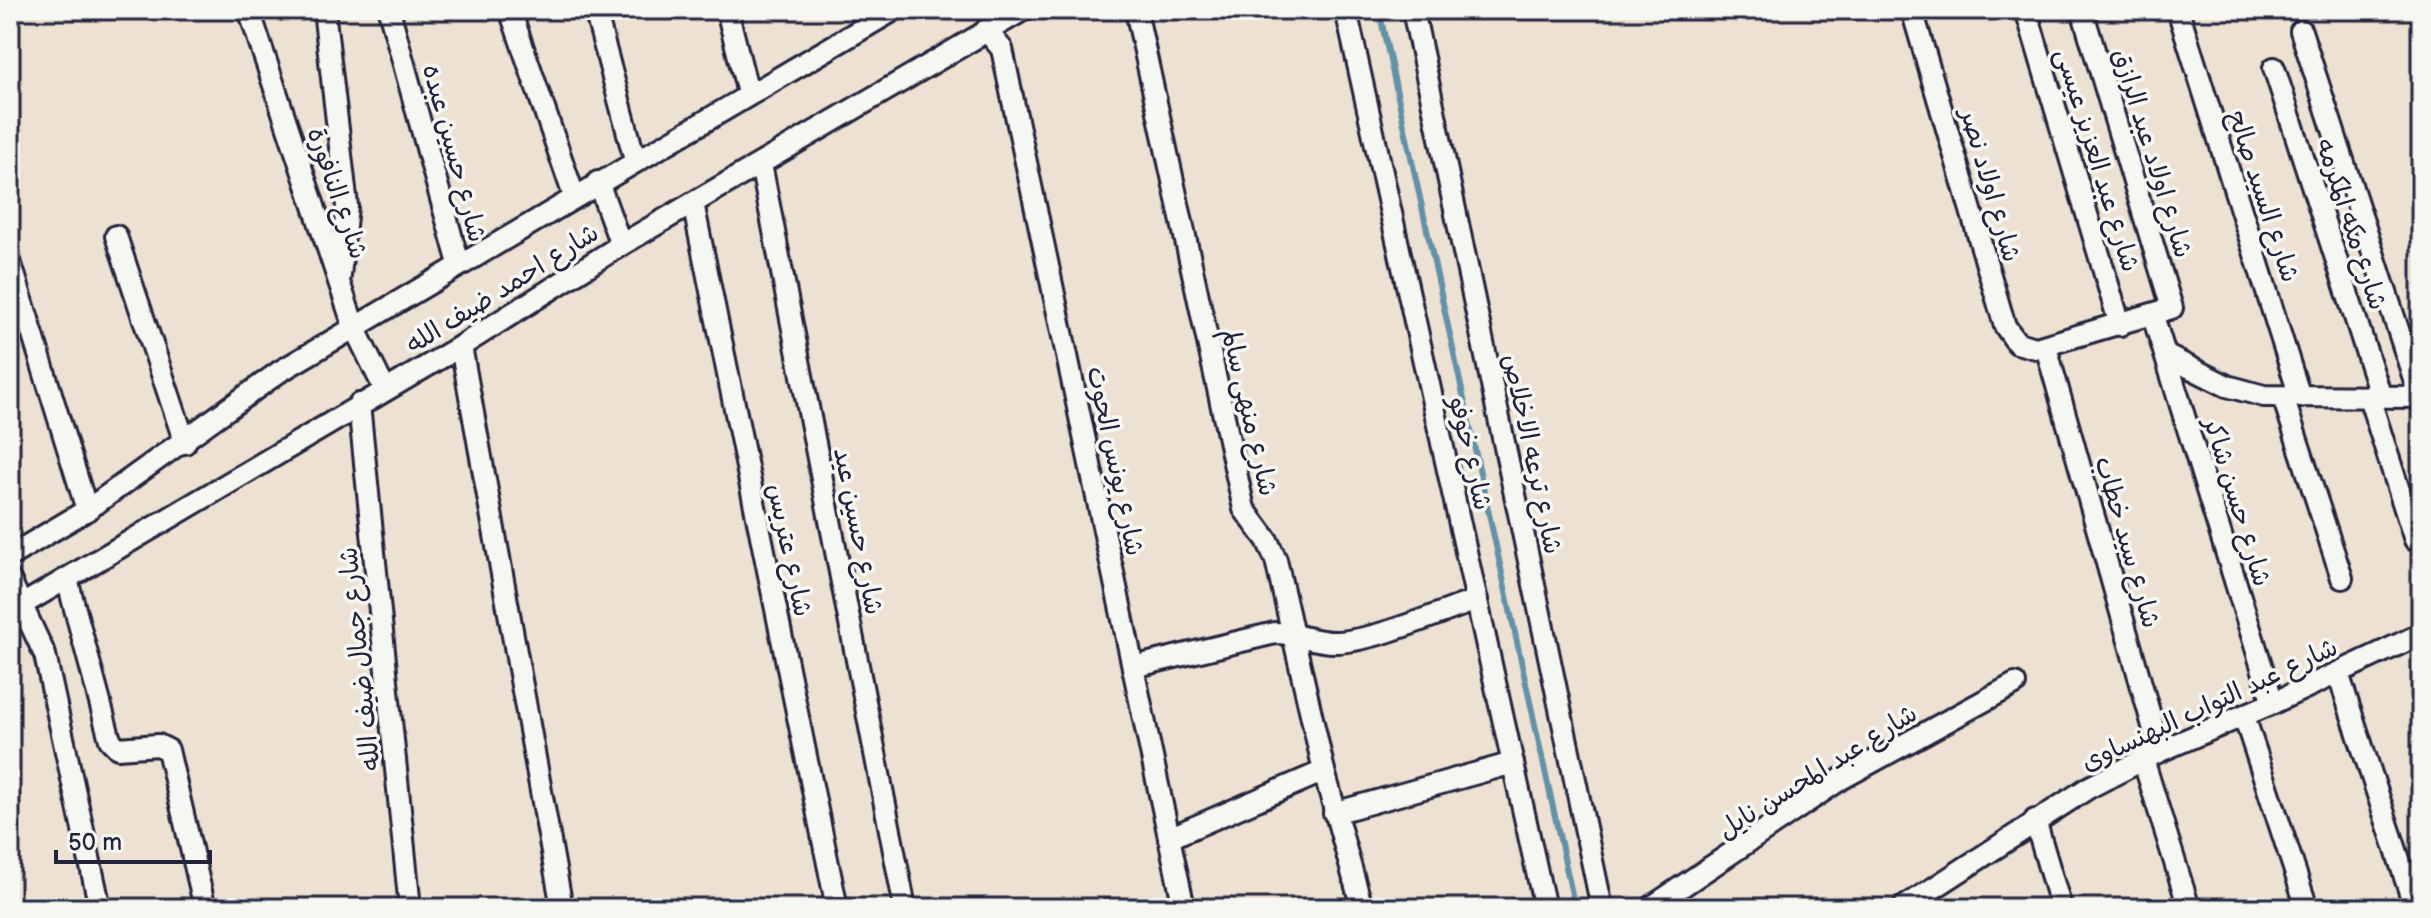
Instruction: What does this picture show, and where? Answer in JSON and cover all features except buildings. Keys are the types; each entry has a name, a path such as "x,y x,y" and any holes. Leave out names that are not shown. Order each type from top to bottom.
{"street":[{"name":"شارع النافورة","path":"249,10 354,327 385,390"},
{"path":"324,10 347,206 339,278"},
{"name":"شارع حسين عبده","path":"389,10 459,264"},
{"path":"510,10 574,196"},
{"path":"595,10 635,160"},
{"path":"727,10 748,93"},
{"name":"شارع احمد ضيف الله","path":"10,556 87,510 185,443 279,372 748,93 894,10"},
{"name":"شارع احمد ضيف الله","path":"16,608 461,346 621,245 1023,10"},
{"name":"شارع منهى سالم","path":"1136,10 1244,509 1267,540 1276,560 1334,813 1362,908"},
{"name":"شارع خوفو","path":"1346,10 1545,908"},
{"name":"شارع ترعه الاخلاص","path":"1413,10 1602,908"},
{"name":"شارع اولاد نصر","path":"1912,10 2005,326 2017,343 2026,348 2046,347"},
{"name":"شارع عبد العزيز عيسى","path":"2026,10 2120,325"},
{"name":"شارع اولاد عبد الرازق","path":"2082,10 2173,306 2162,313"},
{"name":"شارع السيد صالح","path":"2178,10 2342,578"},
{"name":"شارع يونس الحوت","path":"986,30 1002,49 1184,908"},
{"path":"2165,355 2227,386 2292,397 2420,397 2301,31"},
{"name":"شارع مكه المكرمه","path":"2274,68 2375,397 2415,540"},
{"name":"شارع حسين عيد","path":"761,164 905,908"},
{"path":"598,182 621,245"},
{"name":"شارع عتريس","path":"693,203 837,908"},
{"path":"116,236 185,443"},
{"path":"10,261 87,510"},
{"path":"2046,347 2162,313"},
{"name":"شارع حسن شاكر","path":"2162,313 2165,355 2273,703"},
{"path":"461,346 562,908"},
{"name":"شارع سيد خطاب","path":"2046,347 2189,908"},
{"name":"شارع جمال ضيف الله","path":"359,404 410,908"},
{"path":"67,579 110,740 118,748 158,745 168,750 205,908"},
{"path":"10,580 16,608 45,655 100,908"},
{"path":"1133,667 1258,636 1293,633 1336,642 1358,639 1477,600"},
{"name":"شارع عبد التواب البهنساوى","path":"1903,908 2035,820 2151,755 2244,716 2421,634"},
{"path":"2338,673 2415,908"},
{"name":"شارع عبد المحسن نايل","path":"1650,908 1841,779 2015,684"},
{"path":"2244,716 2307,908"},
{"path":"1334,813 1513,763"},
{"path":"1169,838 1324,771"},
{"path":"2035,820 2061,908"}],"waterway":[{"path":"1379,10 1575,908"}]}
